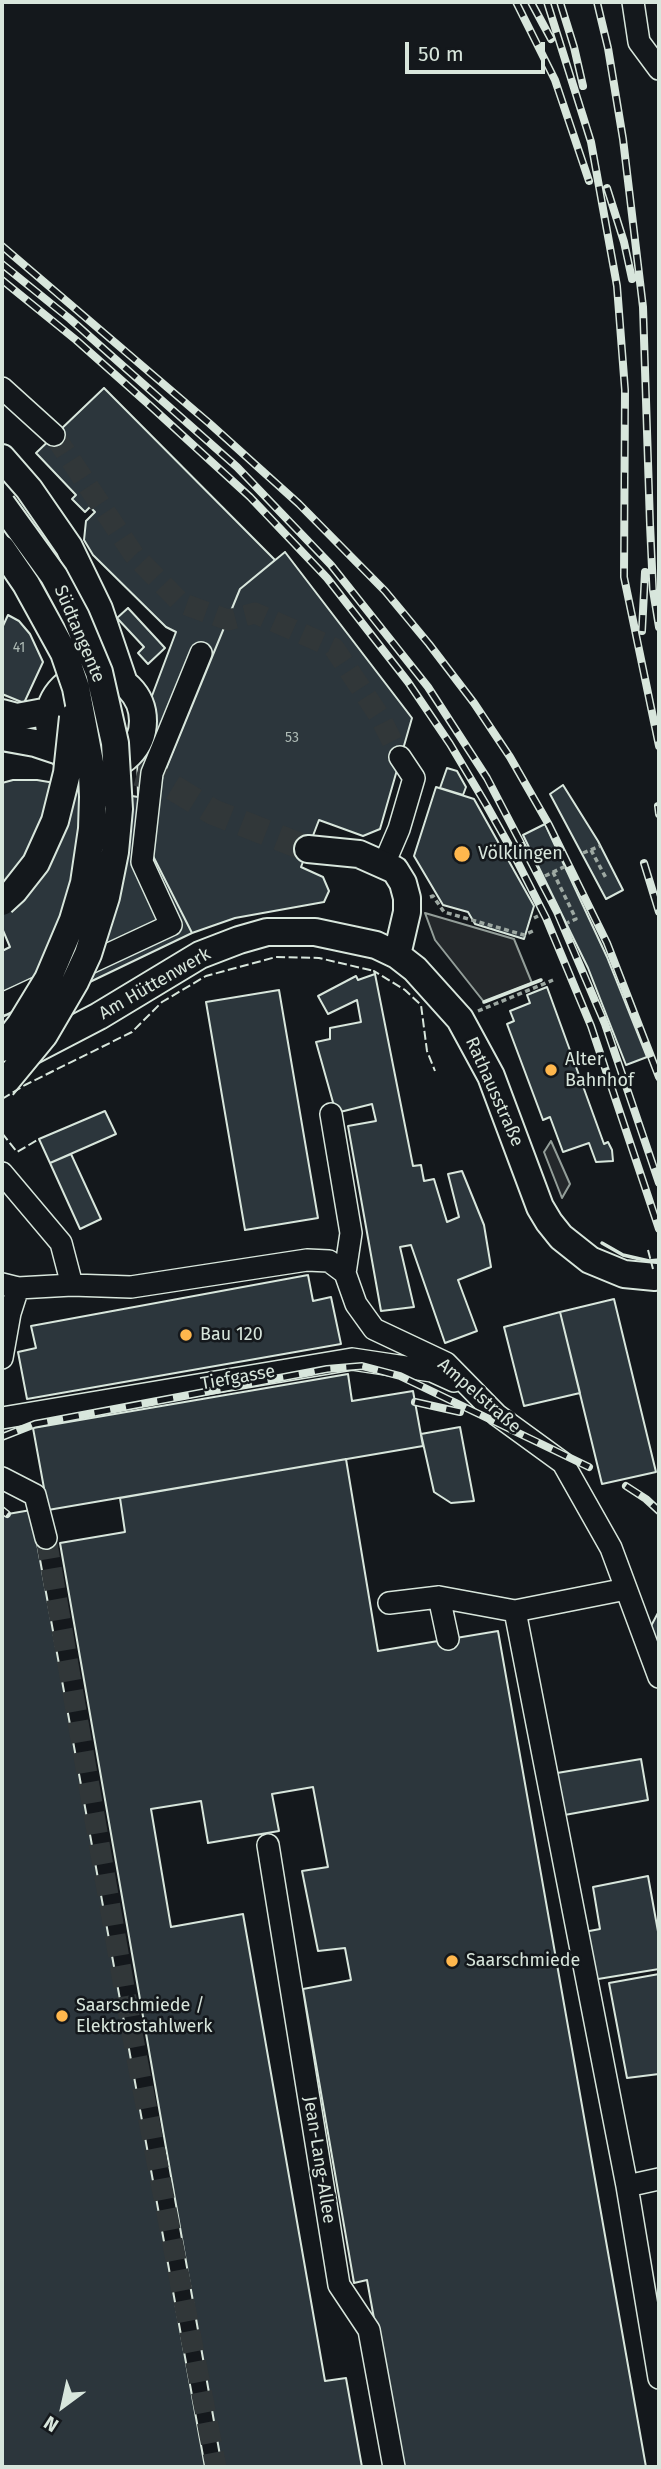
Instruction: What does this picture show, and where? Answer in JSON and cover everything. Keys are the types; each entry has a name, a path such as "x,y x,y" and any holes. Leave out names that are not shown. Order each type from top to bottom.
{"main road":[{"path":"2,458 29,489 69,547 99,609 124,683"},
{"name":"Südtangente","path":"2,504 54,576 76,617 99,672 115,743 119,808 115,852 108,886 88,954 44,1035 2,1086"},
{"name":"Südtangente","path":"2,549 48,621 64,653 92,773 93,797 92,829 84,883 74,920 48,979 2,1048"},
{"path":"5,740 35,743 59,751 68,759 89,768 111,766 141,754 143,712 132,691 124,683 104,674 76,677 71,685 57,695 49,711 50,730 59,751"},
{"path":"2,902 36,863 55,821 67,772 71,685"},
{"path":"2,713 17,717 49,711"},
{"path":"308,849 359,854 395,870 403,883 407,898 407,912 397,955"},
{"name":"Am Hüttenwerk","path":"2,1067 99,1016 200,955 267,932 315,932 376,945 397,955"},
{"name":"Rathausstraße","path":"397,955 421,974 460,1019 491,1076 540,1207 561,1237 590,1260 624,1274 655,1277"}],"street":[{"path":"633,2 639,41 659,69"},
{"path":"2,388 54,435"},
{"path":"2,540 71,685"},
{"path":"2,1003 172,925 142,862 152,773 201,653"},
{"path":"384,864 399,829 414,778 400,757"},
{"path":"2,1358 10,1314 10,1286 131,1287 307,1260 329,1261 345,1273 351,1233 331,1114"},
{"path":"2,1173 61,1243 72,1285"},
{"name":"Ampelstraße","path":"345,1273 356,1304 374,1329 446,1363 497,1415 563,1463 611,1548 659,1677"},
{"name":"Tiefgasse","path":"2,1418 352,1359 432,1371 472,1389"},
{"path":"2,1478 35,1495 46,1538"},
{"path":"389,1602 439,1597 515,1611 626,1589"},
{"path":"439,1597 448,1639"},
{"path":"515,1611 627,2186 659,2378"},
{"name":"Jean-Lang-Allee","path":"268,1845 339,2285 369,2330 394,2467"},
{"path":"627,2186 659,2179"}],"path":[{"path":"583,853 600,846"},
{"path":"591,849 606,877"},
{"path":"545,876 566,866"},
{"path":"553,872 576,919 567,923"},
{"path":"430,897 433,897 444,912 524,937 535,930"},
{"path":"490,1006 553,980"}],"shaded area":[{"path":"425,913 514,939 532,983 484,1002 435,940"},
{"path":"551,1141 570,1184 562,1198 544,1152"}],"building":[{"path":"104,388 275,560 240,589 161,781 157,809 138,797 137,749 144,717 176,632 166,627 93,555 84,540 86,521 95,512 90,507 85,512 72,499 76,495 36,453"},
{"path":"285,552 412,718 380,829 363,836 319,820 301,867 323,877 329,891 324,902 235,918 192,933 152,854 161,781 240,589"},
{"path":"128,608 165,648 148,664 138,653 144,647 117,618"},
{"path":"8,615 19,621 30,634 43,662 24,703 2,694 2,628"},
{"path":"447,768 457,771 466,787 463,795 440,788"},
{"path":"37,780 138,797 157,809 152,854 192,933 21,1015 16,1011 2,1017 2,951 10,947 2,928 2,783"},
{"path":"563,785 598,841 623,890 606,899 550,794"},
{"path":"436,787 474,799 534,906 524,939 475,924 468,912 443,905 414,856"},
{"path":"545,824 607,957 647,1057 626,1065 588,968 523,835"},
{"path":"375,974 413,1166 421,1165 424,1181 434,1179 447,1222 459,1217 448,1174 462,1171 484,1225 491,1267 458,1280 477,1331 445,1343 411,1245 400,1247 414,1307 381,1311 348,1126 376,1121 372,1104 336,1113 316,1042 330,1039 330,1028 361,1022 357,1000 328,1014 318,996 356,976 358,980"},
{"name":"Alter Bahnhof","path":"547,987 604,1144 608,1142 612,1150 613,1161 596,1162 589,1143 563,1152 550,1117 543,1120 507,1024 514,1021 510,1011 530,1003 527,995"},
{"path":"279,990 318,1218 245,1230 206,1002"},
{"path":"105,1111 116,1134 50,1163 39,1139"},
{"path":"71,1154 101,1219 80,1229 50,1163"},
{"name":"Bau 120","path":"308,1275 313,1301 331,1297 341,1344 27,1399 18,1352 36,1348 31,1326"},
{"path":"614,1299 656,1472 602,1484 560,1312"},
{"path":"560,1312 580,1393 524,1406 504,1327"},
{"path":"348,1374 352,1401 413,1391 423,1446 48,1510 33,1428"},
{"path":"460,1427 474,1501 451,1503 434,1492 421,1434"},
{"name":"Saarschmiede","path":"346,1459 378,1651 498,1631 646,2467 401,2467 367,2280 354,2283 303,1989 351,1980 345,1948 318,1951 302,1871 328,1867 313,1787 272,1794 279,1831 208,1843 201,1801 151,1809 171,1927 243,1914 325,2381 346,2378 362,2467 222,2467 60,1543 125,1532 120,1498"},
{"name":"Saarschmiede / Elektrostahlwerk","path":"31,1510 205,2467 2,2467 2,1515"},
{"path":"659,1611 659,1656 651,1626"},
{"path":"641,1759 648,1800 559,1816 551,1774"},
{"path":"648,1876 659,1937 659,1969 592,1980 584,1932 600,1929 593,1887"},
{"path":"659,1974 659,2074 627,2078 609,1983"}],"tunnel":[{"path":"54,435 134,555 181,603 228,620 255,613 334,648 380,717 400,757"},
{"path":"137,773 159,779 213,812 308,849"},
{"path":"46,1538 132,2033 216,2467"}],"railway":[{"path":"516,2 555,80 589,181"},
{"path":"531,2 551,39"},
{"path":"547,2 591,142 617,286 625,390 624,577 659,746"},
{"path":"560,2 583,86"},
{"path":"597,2 608,48 623,139 643,307 653,590 659,627"},
{"path":"607,188 632,279"},
{"path":"2,246 209,423 299,504 385,591 429,644 474,703 510,757 549,825 607,943 659,1077"},
{"path":"2,264 70,319 237,467 331,565 428,687 487,778 557,912 605,1024 659,1183"},
{"path":"2,280 76,340 250,497 327,578 408,682 450,744 487,806 546,918 591,1026 659,1229"},
{"path":"642,631 645,572"},
{"path":"658,806 659,814"},
{"path":"644,863 659,912"},
{"path":"2,1437 35,1424 327,1369 362,1366 400,1376 589,1467"},
{"path":"415,1402 460,1412"},
{"path":"626,1486 659,1511"},
{"path":"2,1510 7,1514"}],"fence":[{"path":"2,1099 132,1032 162,1002 206,976 276,957 319,958 374,971"},
{"path":"375,974 374,971 405,990 421,1005 427,1051 435,1071"},
{"path":"2,1133 17,1152 39,1139"},
{"path":"648,1250 653,1269"}],"wall":[{"path":"484,1002 541,980"},
{"path":"602,1243 623,1255 649,1261 659,1260"}],"place":[{"name":"Völklingen","path":"462,854"},
{"name":"Alter Bahnhof","path":"551,1070"},
{"name":"Bau 120","path":"186,1335"},
{"name":"Saarschmiede","path":"452,1961"},
{"name":"Saarschmiede / Elektrostahlwerk","path":"62,2016"}]}
